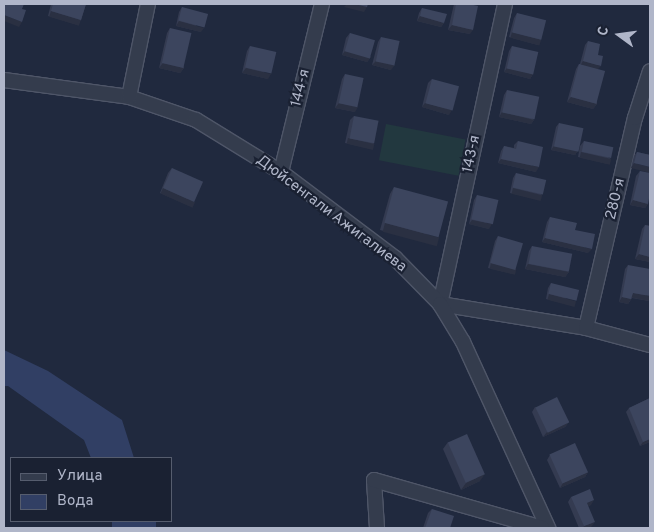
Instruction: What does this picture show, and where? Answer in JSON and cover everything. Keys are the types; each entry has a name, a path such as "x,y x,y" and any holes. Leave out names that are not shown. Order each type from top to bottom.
{"street":[{"path":"128,97 148,4"},
{"name":"144-я","path":"281,172 322,4"},
{"name":"143-я","path":"440,304 505,4"},
{"name":"280-я","path":"586,328 636,118 650,70"},
{"name":"Дюйсенгали Ажигалиева","path":"4,80 128,97 196,120 281,172 395,258 440,304 463,342 548,528"},
{"path":"440,304 586,328 650,344"},
{"path":"377,528 374,480 542,528"}],"shaded area":[{"path":"386,124 466,139 458,176 379,160"}],"water":[{"path":"4,350 48,371 122,420 134,457 91,457 84,440 8,386 4,386"},
{"path":"112,522 156,522 156,528 112,528"}],"building":[{"path":"4,4 24,4 22,9 26,10 22,22 4,15"},
{"path":"53,4 86,4 81,20 51,11"},
{"path":"354,4 368,4 367,7"},
{"path":"456,4 478,6 473,30 452,25"},
{"path":"182,7 208,14 204,28 178,21"},
{"path":"422,8 447,14 444,23 420,16"},
{"path":"517,13 546,20 541,40 512,32"},
{"path":"170,28 191,33 183,68 162,63"},
{"path":"350,33 375,40 370,58 345,51"},
{"path":"381,37 400,41 394,65 376,61"},
{"path":"588,41 600,44 598,55 603,56 601,66 583,61"},
{"path":"250,46 276,52 271,74 245,67"},
{"path":"512,46 538,52 533,74 507,68"},
{"path":"579,64 605,71 596,104 570,97"},
{"path":"345,74 364,78 357,107 339,103"},
{"path":"432,79 459,86 453,110 426,103"},
{"path":"507,90 539,97 534,119 502,112"},
{"path":"354,116 379,121 374,143 350,139"},
{"path":"559,123 583,128 578,152 554,146"},
{"path":"518,141 543,147 539,167 501,159 504,146 516,149"},
{"path":"584,141 613,147 611,158 582,152"},
{"path":"637,152 650,155 650,167 634,163"},
{"path":"172,168 203,182 194,202 163,188"},
{"path":"640,171 650,173 648,204 633,200"},
{"path":"516,173 546,180 543,195 513,188"},
{"path":"394,187 448,201 439,237 384,223"},
{"path":"477,195 498,200 493,224 471,219"},
{"path":"550,217 577,223 575,230 595,234 592,249 545,238"},
{"path":"645,225 650,226 650,257 639,254"},
{"path":"498,236 523,243 515,270 490,263"},
{"path":"532,246 572,254 569,271 529,264"},
{"path":"628,265 650,269 650,296 633,293 631,299 622,297"},
{"path":"551,283 579,290 576,301 548,294"},
{"path":"557,397 569,422 548,433 535,408"},
{"path":"650,398 650,439 643,442 629,408"},
{"path":"467,434 485,474 466,483 448,443"},
{"path":"575,443 588,472 562,484 549,454"},
{"path":"590,489 594,500 587,503 595,522 584,526 571,497"},
{"path":"432,509 454,516 450,528 425,528"}]}
